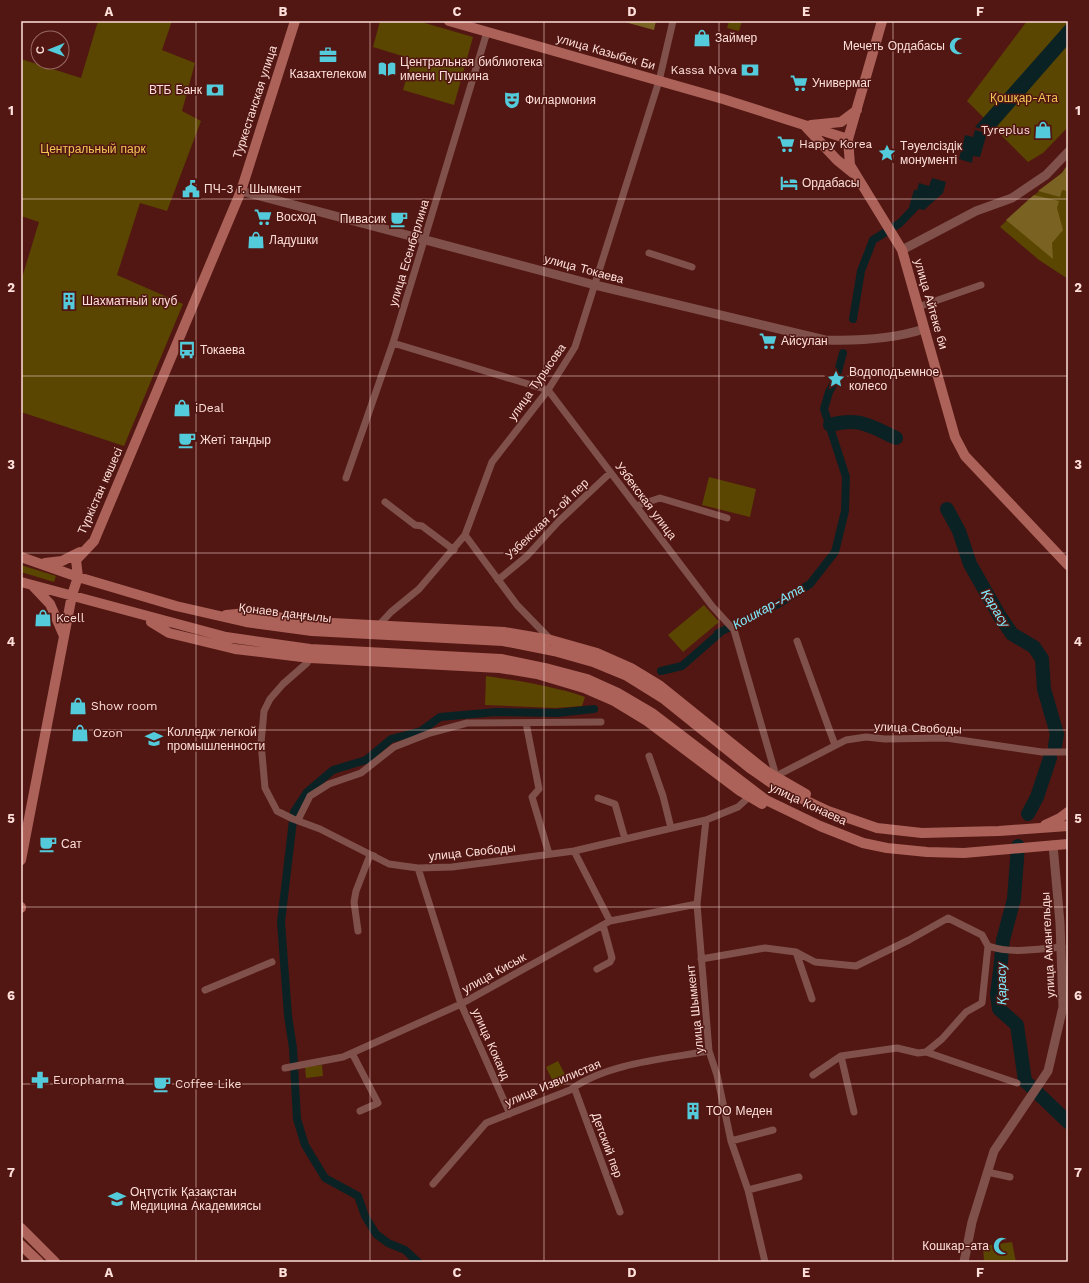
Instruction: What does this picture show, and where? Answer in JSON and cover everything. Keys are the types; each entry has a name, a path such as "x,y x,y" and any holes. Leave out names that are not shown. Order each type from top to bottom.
{"main road":[{"name":"Туркестанская улица","path":"241,191 295,21"},
{"name":"улица Казыбек Би","path":"449,21 659,81 848,139"},
{"path":"848,139 882,21"},
{"path":"804,125 841,122 857,110"},
{"path":"804,125 837,160 856,176"},
{"name":"улица Айтеке би","path":"848,139 850,165 900,247 955,437 965,456 1068,565"},
{"name":"Түркістан көшесі","path":"21,860 72,595 78,577 76,560 94,541 241,191"},
{"path":"40,563 62,561 75,555 94,541"},
{"name":"Қонаев даңғылы","path":"21,557 78,577 216,616 276,627 312,631 503,641 554,650"},
{"path":"21,582 226,637 310,649 501,659 549,669 554,650"},
{"path":"32,585 50,604 64,637"},
{"path":"216,616 247,613 313,622 504,632 550,640 596,653 631,668 659,685 752,761 805,794 862,817 872,827"},
{"path":"141,615 169,633 235,648 310,658 500,668 537,674 584,688 618,703 647,721 749,796 792,821 824,834 843,835"},
{"path":"467,630 485,640"},
{"path":"226,637 235,648"},
{"name":"улица Конаева","path":"554,650 593,662 627,676 664,699 760,776 777,787 818,807 872,827 922,833 999,831 1068,826"},
{"name":"улица Конаева","path":"549,669 587,679 618,693 652,713 766,800 809,821 863,843 887,848 927,852 964,853 1068,844"},
{"path":"659,685 664,699"},
{"path":"809,821 818,807"},
{"path":"1036,828 1060,818 1068,812"},
{"path":"21,1228 55,1262"},
{"path":"21,1245 39,1262"}],"street":[{"name":"улица Турысова","path":"379,625 391,612 419,589 454,550 465,535 492,462 548,390 575,347 659,81 673,21"},
{"name":"улица Есенберлина","path":"346,478 393,342 487,32"},
{"path":"900,247 976,211 1012,198 1046,175 1068,152"},
{"name":"улица Токаева","path":"241,191 595,285 825,340 855,340 906,335 924,329"},
{"path":"649,253 692,267"},
{"path":"918,307 980,285"},
{"path":"393,342 548,390"},
{"name":"Узбекская улица","path":"548,390 712,606 731,626 776,776"},
{"name":"Узбекская 2-ой пер","path":"498,580 527,556 558,522 610,473"},
{"path":"636,506 660,498 727,518"},
{"path":"385,502 415,525 422,526 454,550"},
{"path":"465,535 517,605 550,640"},
{"path":"797,641 835,745"},
{"name":"улица Свободы","path":"310,658 307,663 283,684 270,699 264,711 261,743 265,788 277,811 320,829 389,864 418,868 452,867 574,851 706,820 738,807 749,796"},
{"path":"298,820 310,796 329,784 361,773 394,747 430,733 467,723 601,722"},
{"path":"526,723 539,789 532,797 549,854"},
{"name":"улица Свободы","path":"776,776 846,740 866,737 886,739 946,738 1042,752 1068,752"},
{"path":"649,756 663,796 671,828"},
{"path":"598,798 615,804 625,839"},
{"name":"улица Шымкент","path":"706,820 697,904 709,1051 717,1075 730,1141 748,1190 764,1262"},
{"name":"улица Амангельды","path":"964,1262 972,1222 994,1151 1048,1071 1066,1008 1062,947 1064,923 1053,845"},
{"path":"574,851 607,923 612,958 610,962 597,968"},
{"path":"358,931 354,902 356,891 370,855 374,856"},
{"name":"улица Коканд","path":"418,868 461,1004 510,1114"},
{"name":"улица Кисык","path":"285,1068 343,1057 461,1004 607,923 697,904"},
{"path":"701,959 765,948 796,952 815,962 856,966 909,940 948,918 982,935 988,946 982,1003 966,1012 942,1038 926,1052"},
{"path":"988,946 1002,950 1031,950 1062,947"},
{"path":"796,952 812,999"},
{"path":"204,990 272,962"},
{"path":"813,1075 841,1056 897,1048 918,1053 926,1052 1017,1083"},
{"name":"улица Извилистая","path":"433,1184 486,1123 574,1087 582,1081 626,1066 709,1051"},
{"path":"352,1053 378,1103 360,1111"},
{"path":"841,1056 854,1112"},
{"name":"Детский пер","path":"574,1087 620,1212"},
{"path":"730,1141 773,1130"},
{"path":"987,1172 1010,1177"},
{"path":"748,1190 799,1177"}],"green space":[{"name":"Центральный парк","path":"98,21 172,21 162,50 195,63 182,111 201,121 167,211 140,203 117,275 183,304 124,446 21,412 21,281 39,222 21,216 21,59 30,62 30,70 56,70 81,78"},
{"path":"380,21 418,21 473,37 454,105 403,90 412,59 373,47"},
{"path":"729,21 742,21 739,31 727,28"},
{"name":"Қошқар-Ата","path":"1027,21 1068,21 1068,127 1043,153 1028,162 967,101"},
{"path":"1068,164 1068,279 1039,260 1000,227 1028,200 1062,173"},
{"path":"709,477 756,489 750,517 702,505"},
{"path":"21,565 56,576 54,582 21,572"},
{"path":"704,605 719,622 683,652 668,635"},
{"path":"486,676 549,687 585,697 582,706 555,708 485,705"},
{"path":"558,1061 569,1082 556,1088 546,1067"},
{"path":"322,1065 323,1076 306,1078 305,1067"},
{"path":"1012,1242 1016,1262 984,1262 983,1246"}],"shaded area":[{"path":"621,21 656,21 654,30"},
{"path":"1068,164 1068,191 1062,190 1060,197 1038,191 1062,173"},
{"path":"1034,195 1059,201 1057,208 1063,230 1052,243 1053,259 1006,220"}],"water":[{"path":"1068,22 1068,45 992,132 975,127"},
{"path":"975,130 987,133 980,157 973,156 972,163 959,159 965,135 973,137"},
{"path":"932,178 946,182 943,193 924,210 909,207 914,190 917,190 919,183 929,186"}],"waterway":[{"path":"853,319 861,271 873,240 900,223 922,200"},
{"name":"Кошкар-Ата","path":"718,633 780,603 810,584 835,552 845,511 846,477 824,409 829,392 836,379 843,353"},
{"name":"Қарасу","path":"830,425 857,422 896,438"},
{"name":"Қарасу","path":"947,509 959,531 970,564 999,615 1012,634 1034,647 1042,659 1044,689 1057,734 1055,746"},
{"name":"Кошкар-Ата","path":"661,671 682,666 722,631"},
{"path":"418,1262 405,1250 388,1243 376,1234 365,1216 358,1196 325,1178 305,1145 297,1119 293,1048 288,1016 281,922 294,812 307,792 333,770 366,760 391,739 421,731 440,717 496,712 557,713 594,709"},
{"name":"Қарасу","path":"1028,814 1037,797 1050,758"},
{"name":"Қарасу","path":"1018,846 1014,899 1003,940 997,994 999,1009 1017,1025 1025,1081 1068,1122"}],"place":[{"name":"Займер","path":"702,38"},
{"name":"Мечеть Ордабасы","path":"958,46"},
{"name":"Казахтелеком","path":"328,55"},
{"name":"Центральная библиотека имени Пушкина","path":"387,69"},
{"name":"Kassa Nova","path":"750,70"},
{"name":"Универмаг","path":"799,83"},
{"name":"ВТБ Банк","path":"215,90"},
{"name":"Филармония","path":"512,100"},
{"name":"Tyreplus","path":"1043,130"},
{"name":"Happy Korea","path":"786,144"},
{"name":"Тәуелсіздік монументі","path":"887,153"},
{"name":"Ордабасы","path":"789,183"},
{"name":"ПЧ-3 г. Шымкент","path":"191,189"},
{"name":"Восход","path":"263,217"},
{"name":"Пивасик","path":"399,219"},
{"name":"Ладушки","path":"256,240"},
{"name":"Шахматный клуб","path":"69,301"},
{"name":"Айсулан","path":"768,341"},
{"name":"Токаева","path":"187,350"},
{"name":"Водоподъемное колесо","path":"836,379"},
{"name":"iDeal","path":"182,408"},
{"name":"Жетi тандыр","path":"187,440"},
{"name":"Kcell","path":"43,618"},
{"name":"Show room","path":"78,706"},
{"name":"Ozon","path":"80,733"},
{"name":"Колледж легкой промышленности","path":"154,739"},
{"name":"Сат","path":"48,844"},
{"name":"Europharma","path":"40,1080"},
{"name":"Coffee Like","path":"162,1084"},
{"name":"ТОО Меден","path":"693,1111"},
{"name":"Оңтүстік Қазақстан Медицина Академиясы","path":"117,1199"},
{"name":"Кошкар-ата","path":"1002,1246"}]}
